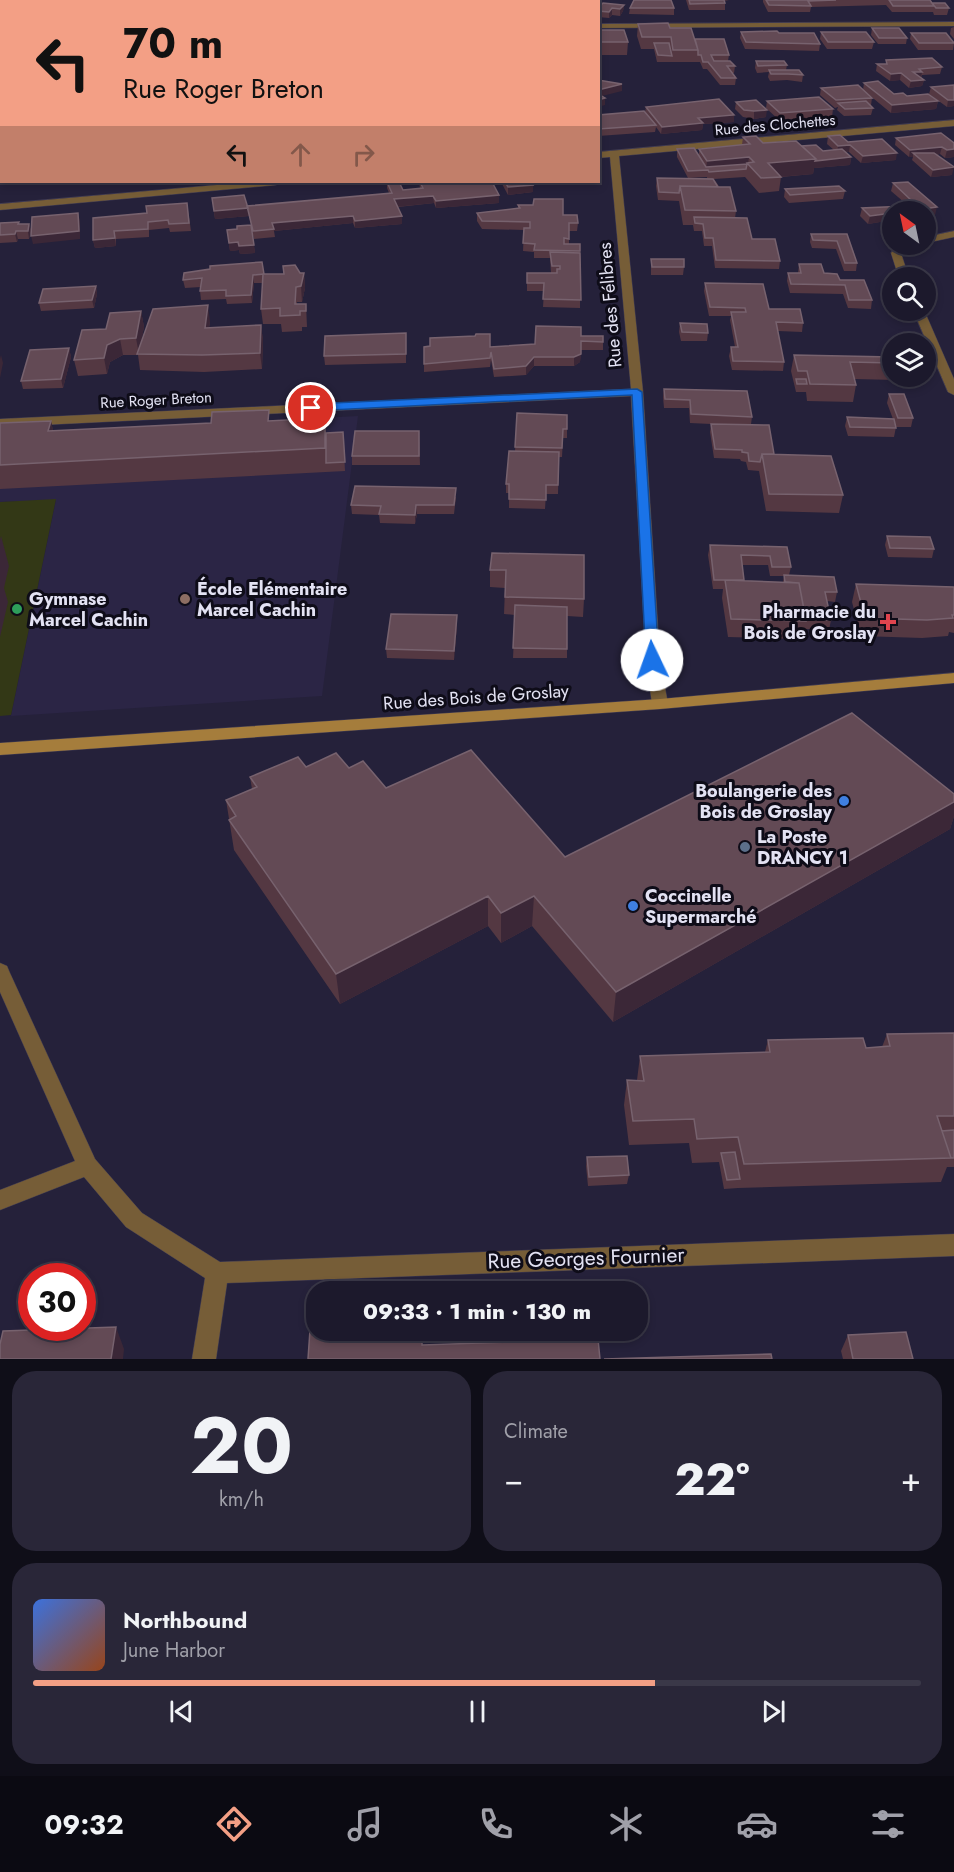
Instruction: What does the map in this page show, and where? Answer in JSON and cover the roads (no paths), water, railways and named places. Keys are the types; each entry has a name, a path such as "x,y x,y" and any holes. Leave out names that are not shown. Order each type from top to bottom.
{"street":[{"path":"600,26 954,24"},
{"name":"Rue des Clochettes","path":"600,155 954,123"},
{"name":"Rue des Félibres","path":"614,154 637,392 652,660 660,704"},
{"path":"0,207 265,183"},
{"path":"936,238 954,234"},
{"path":"923,321 954,392"},
{"name":"Rue Roger Breton","path":"0,423 637,392"},
{"name":"Rue des Bois de Groslay","path":"0,749 660,704 954,678"},
{"path":"0,971 88,1166 134,1220 217,1273 204,1359"},
{"path":"0,1200 88,1166"},
{"name":"Rue Georges Fournier","path":"217,1273 954,1245"}],"place":[{"name":"École Elémentaire Marcel Cachin","path":"185,599"},
{"name":"Gymnase Marcel Cachin","path":"17,609"},
{"name":"Pharmacie du Bois de Groslay","path":"888,622"},
{"name":"Boulangerie des Bois de Groslay","path":"844,801"},
{"name":"La Poste DRANCY 1","path":"745,847"},
{"name":"Coccinelle Supermarché","path":"633,906"}]}
